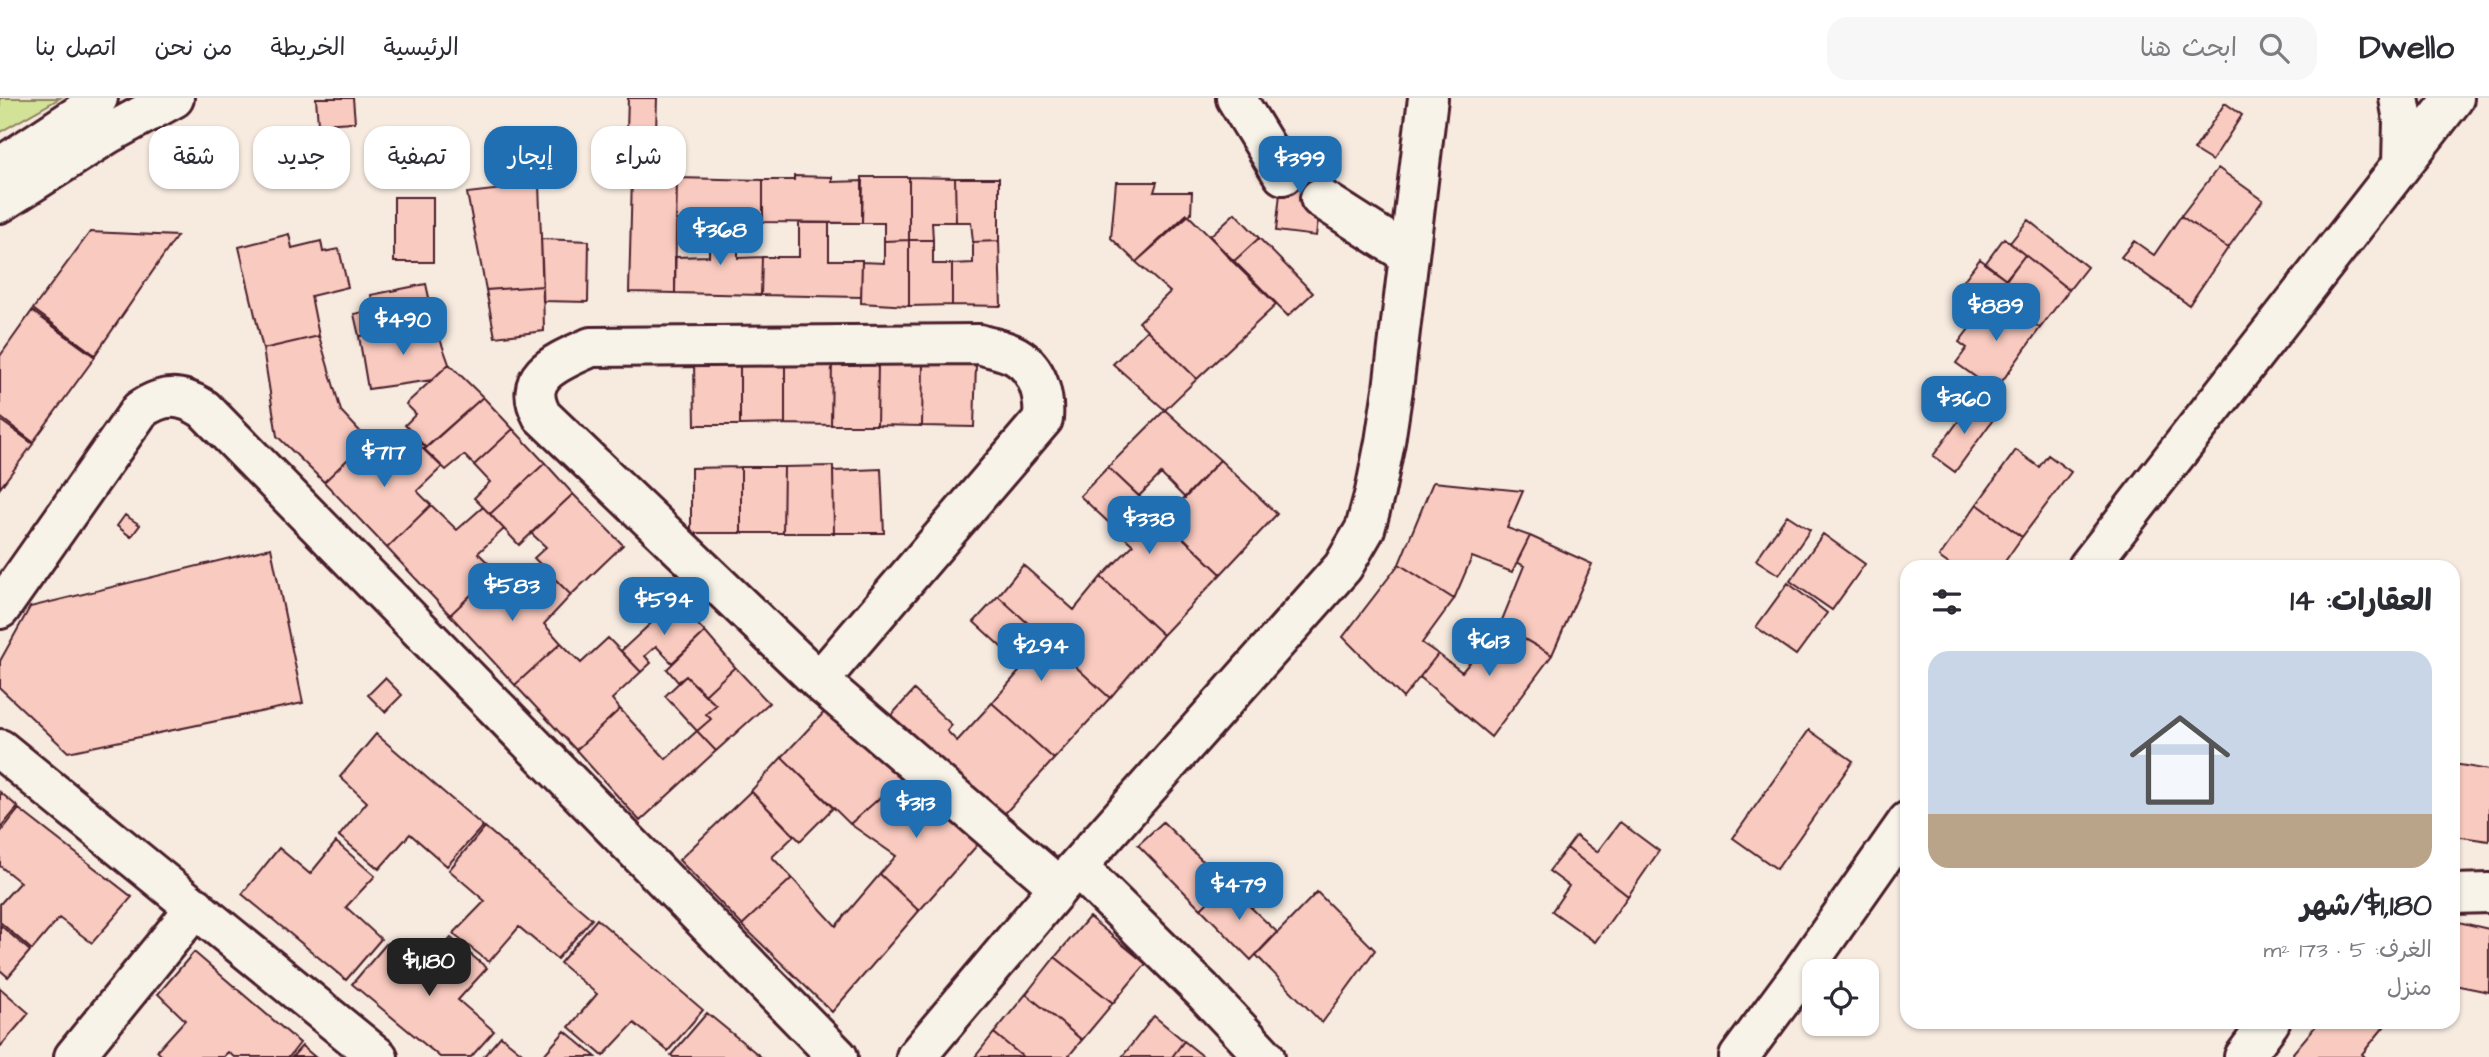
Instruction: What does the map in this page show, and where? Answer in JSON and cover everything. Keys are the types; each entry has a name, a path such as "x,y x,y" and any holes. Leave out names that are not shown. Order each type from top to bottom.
{"main road":[{"path":"0,167 80,114 99,98"},
{"path":"0,203 108,134 174,98"},
{"path":"1236,98 1283,175"},
{"path":"916,1057 1068,877 1343,568 1365,529 1375,492 1393,388 1428,98"},
{"path":"2399,98 2403,120 2402,164"},
{"path":"2093,560 2454,98"},
{"path":"1320,198 1409,256"},
{"path":"818,681 1042,419 1042,392 1034,373 1017,356 979,344 592,347 564,359 542,373 535,392 542,416 818,681 1068,877 1202,990 1265,1057"},
{"path":"0,609 140,410 155,400 172,398 191,401 204,409 838,1057"},
{"path":"0,749 378,1057"},
{"path":"1739,1057 1900,832"},
{"path":"2460,894 2489,893"},
{"path":"74,1057 196,907"},
{"path":"2244,1057 2265,1029"}],"green space":[{"path":"0,98 60,98 0,132"}],"building":[{"path":"316,98 353,98 355,122 318,124"},
{"path":"628,98 657,98 656,126 627,126"},
{"path":"2225,103 2242,115 2212,161 2194,150"},
{"path":"1284,156 1325,160 1316,236 1276,231"},
{"path":"2218,168 2263,200 2228,248 2181,216"},
{"path":"794,176 832,177 832,182 863,181 862,223 763,222 763,180 794,180"},
{"path":"862,177 909,177 909,240 884,241 884,223 862,223"},
{"path":"909,177 955,178 956,222 932,222 933,240 909,240"},
{"path":"686,178 763,180 763,222 676,220 677,189 686,189"},
{"path":"955,178 999,178 999,241 973,242 971,222 956,222"},
{"path":"1116,182 1157,182 1154,192 1192,192 1191,213 1136,262 1111,238"},
{"path":"539,189 543,286 486,290 467,193"},
{"path":"632,189 677,189 675,293 629,292"},
{"path":"394,197 433,197 433,262 394,262"},
{"path":"1235,213 1259,238 1233,262 1210,236"},
{"path":"1187,214 1277,304 1197,379 1139,322 1170,292 1136,262"},
{"path":"2181,216 2228,248 2189,305 2121,257 2134,241 2154,255"},
{"path":"2028,220 2087,267 2069,290 2010,243"},
{"path":"709,222 738,222 738,258 762,257 761,295 675,293 675,257 709,256"},
{"path":"799,223 829,223 829,260 862,260 861,297 761,295 762,257 799,257"},
{"path":"90,232 177,236 95,355 33,309"},
{"path":"289,234 292,248 321,241 323,252 339,249 348,287 311,296 319,336 263,349 239,247"},
{"path":"1259,238 1313,293 1288,316 1233,262"},
{"path":"2004,238 2025,255 2006,279 1985,264"},
{"path":"541,239 589,241 588,302 543,301"},
{"path":"909,240 933,240 933,264 952,264 952,305 909,306"},
{"path":"909,240 909,306 861,303 862,262 884,263 884,241"},
{"path":"999,241 1001,306 952,305 952,264 973,263 973,242"},
{"path":"2025,255 2069,290 2040,328 1995,295"},
{"path":"1980,259 2006,279 1991,300 1964,280"},
{"path":"426,284 435,325 359,336 354,314 374,310 371,295"},
{"path":"543,286 544,331 495,337 486,290"},
{"path":"1995,295 2040,328 1995,391 1956,363 1967,348 1959,342"},
{"path":"32,311 95,357 33,442 0,417 0,356"},
{"path":"435,325 449,364 432,380 368,389 359,336"},
{"path":"1147,330 1197,379 1165,410 1113,364"},
{"path":"319,336 341,411 368,440 324,482 277,436 263,349"},
{"path":"832,362 878,364 877,425 831,425"},
{"path":"832,362 831,425 785,424 785,363"},
{"path":"694,363 740,363 740,425 695,425"},
{"path":"740,363 785,363 785,424 740,425"},
{"path":"923,363 976,364 974,427 922,426"},
{"path":"923,363 922,426 877,425 878,364"},
{"path":"449,364 483,397 426,448 405,425 416,414 406,404"},
{"path":"483,397 513,429 474,465 464,455 446,470 424,449"},
{"path":"1973,401 1995,417 1955,472 1933,456"},
{"path":"1165,410 1220,460 1185,498 1161,474 1139,496 1108,467"},
{"path":"0,420 33,444 0,488"},
{"path":"513,429 545,463 490,514 474,498 490,482 474,465"},
{"path":"368,440 397,466 420,446 442,467 417,491 431,505 387,548 324,482"},
{"path":"2016,450 2039,467 2048,455 2071,472 2022,537 1977,504"},
{"path":"1220,460 1277,514 1221,574 1164,519"},
{"path":"545,463 573,494 519,545 490,514"},
{"path":"833,466 834,533 783,533 784,467"},
{"path":"741,467 784,467 783,533 741,533"},
{"path":"741,467 741,533 691,533 691,468"},
{"path":"1108,467 1221,574 1163,635 1101,577 1133,545 1080,496"},
{"path":"881,469 884,533 834,533 833,471"},
{"path":"1433,482 1523,491 1507,528 1530,536 1512,572 1472,557 1454,599 1399,564"},
{"path":"573,494 623,545 571,595 534,558 546,547 531,533"},
{"path":"1977,504 2022,537 2006,560 1943,560 1939,557"},
{"path":"431,505 457,530 483,507 504,529 478,553 496,571 450,615 387,548"},
{"path":"125,515 140,525 131,537 117,526"},
{"path":"1787,515 1810,530 1779,575 1756,560"},
{"path":"1823,534 1865,564 1832,610 1790,581"},
{"path":"1530,536 1592,564 1552,655 1500,625 1524,566 1517,562"},
{"path":"271,548 303,703 68,752 0,688 0,661 30,607"},
{"path":"1399,564 1454,599 1422,643 1438,654 1403,698 1343,637"},
{"path":"1023,565 1074,610 1101,577 1163,635 1110,698 998,596"},
{"path":"496,571 523,599 550,574 571,595 544,624 561,643 515,685 450,615"},
{"path":"1788,583 1827,613 1796,655 1756,627"},
{"path":"998,596 1110,698 1054,759 992,703 1023,667 974,622"},
{"path":"675,601 705,632 672,663 656,646 645,656 651,663 641,672 621,651"},
{"path":"1500,625 1552,655 1491,737 1420,677 1438,654 1462,672"},
{"path":"705,632 735,667 705,695 686,676 678,682 667,669"},
{"path":"608,638 641,672 612,699 620,709 576,750 515,685 561,643 581,663"},
{"path":"735,667 769,703 716,751 697,731 711,719 706,714 716,705 705,695"},
{"path":"686,676 716,705 706,714 711,719 697,731 665,696"},
{"path":"385,678 402,695 385,712 368,695"},
{"path":"914,690 952,725 947,731 957,741 992,703 1054,759 1000,819 888,719"},
{"path":"831,705 908,773 850,824 782,757"},
{"path":"620,709 666,759 697,731 716,751 640,821 576,750"},
{"path":"1809,730 1853,761 1777,869 1733,838"},
{"path":"376,734 483,826 447,866 410,834 379,869 339,836 367,802 340,777"},
{"path":"782,757 833,808 800,841 751,791"},
{"path":"2460,765 2489,770 2489,841 2460,837"},
{"path":"908,773 980,842 919,911 880,874 896,856 850,824"},
{"path":"751,791 794,836 772,857 792,878 742,925 679,860"},
{"path":"0,792 18,807 0,829"},
{"path":"19,809 132,897 92,943 59,918 32,950 0,922 0,904 20,882 0,866 0,833"},
{"path":"1163,822 1226,884 1201,909 1138,845"},
{"path":"1620,822 1659,851 1628,896 1567,848 1576,836 1597,852"},
{"path":"485,827 592,919 557,959 519,927 489,962 453,934 485,901 449,870"},
{"path":"336,842 375,876 346,907 381,939 346,980 242,894 279,848 310,874"},
{"path":"1567,848 1628,896 1595,942 1552,911 1569,886 1549,871"},
{"path":"880,874 919,911 832,1012 742,925 792,878 836,926"},
{"path":"1226,884 1277,932 1251,960 1201,909"},
{"path":"1317,892 1375,950 1322,1023 1256,955"},
{"path":"1089,917 1146,964 1113,1003 1055,957"},
{"path":"597,919 703,1010 668,1051 634,1023 603,1056 569,1027 597,994 560,963"},
{"path":"2460,922 2489,929 2489,992 2460,986"},
{"path":"0,925 30,951 8,977 0,970"},
{"path":"451,938 487,968 458,1000 494,1031 471,1057 440,1057 352,984 387,943 422,971"},
{"path":"194,952 300,1043 289,1057 234,1057 228,1052 223,1057 163,1057 157,1051 185,1020 158,994"},
{"path":"1055,957 1113,1003 1082,1040 1026,994"},
{"path":"0,988 29,1013 0,1047"},
{"path":"1026,994 1082,1040 1068,1057 1023,1057 994,1033"},
{"path":"707,1013 761,1057 673,1057 671,1055"},
{"path":"1154,1016 1184,1041 1172,1057 1122,1057"},
{"path":"2313,1029 2382,1029 2362,1054 2365,1057 2294,1057 2293,1053"},
{"path":"565,1031 596,1057 542,1057"},
{"path":"994,1033 1023,1057 975,1057"},
{"path":"501,1036 527,1057 483,1057"},
{"path":"1184,1041 1204,1057 1172,1057"},
{"path":"302,1046 315,1057 292,1057"}]}
